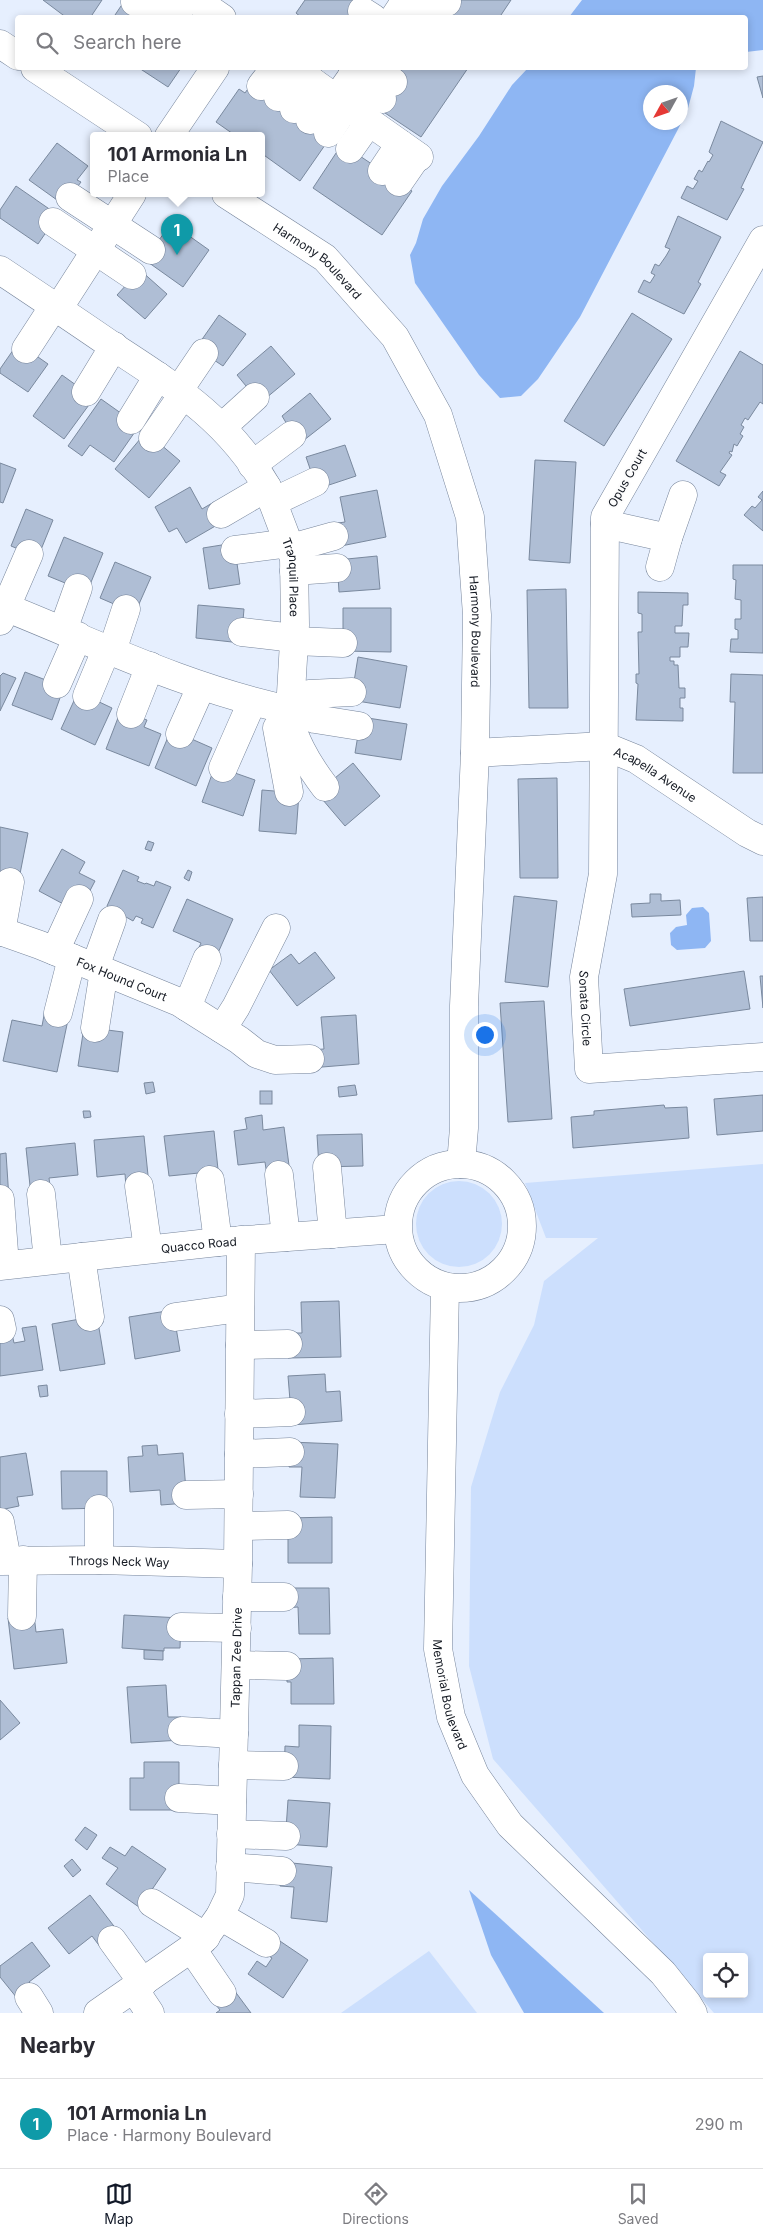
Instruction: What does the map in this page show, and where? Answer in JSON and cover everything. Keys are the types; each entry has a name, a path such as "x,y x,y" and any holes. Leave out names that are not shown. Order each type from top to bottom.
{"street":[{"path":"151,7 201,8"},
{"path":"389,8 442,7"},
{"path":"0,44 15,54"},
{"path":"38,70 132,132"},
{"path":"172,132 214,70"},
{"path":"305,94 372,78"},
{"path":"305,94 398,142"},
{"path":"398,142 374,165 398,142"},
{"path":"70,197 151,250"},
{"path":"26,349 95,252 130,197"},
{"name":"Harmony Boulevard","path":"231,197 325,258 395,337 438,415 470,517 477,615 475,753 464,1006 464,1128 461,1164"},
{"path":"53,222 95,252 132,275"},
{"name":"Opus Court","path":"604,746 605,517 760,253"},
{"name":"Tranquil Place","path":"4,281 56,307 174,386 222,427 264,484 291,554 294,640 278,706"},
{"path":"86,392 114,346"},
{"path":"131,420 174,386 204,353"},
{"path":"154,438 174,386"},
{"path":"222,427 255,397"},
{"path":"221,514 264,484 292,435"},
{"path":"264,484 315,482"},
{"path":"660,567 683,495"},
{"path":"605,524 668,538"},
{"path":"291,554 334,536"},
{"path":"235,550 291,554 337,568"},
{"path":"29,554 2,611 70,633 201,687 278,706 315,719 359,726"},
{"path":"57,684 70,633 78,588"},
{"path":"87,696 110,650 126,609"},
{"path":"242,632 294,640 342,643"},
{"path":"131,714 150,666"},
{"path":"180,734 201,687"},
{"path":"223,768 278,706 309,694 352,692"},
{"path":"278,706 300,751 325,787"},
{"path":"278,706 280,752 287,770 289,792"},
{"name":"Acapella Avenue","path":"475,753 604,746 636,759 747,833 763,841"},
{"name":"Sonata Circle","path":"604,746 603,874 584,977 589,1069 763,1057"},
{"path":"0,931 10,882"},
{"path":"78,899 81,962 95,1028"},
{"path":"58,1013 81,962 112,920"},
{"path":"231,1034 236,1007 276,928"},
{"name":"Fox Hound Court","path":"0,931 81,962 187,1007 231,1034 257,1054 275,1060 310,1059"},
{"path":"187,1007 207,959"},
{"path":"461,1164 482,1168 500,1178 513,1194 521,1214 522,1234 516,1254 503,1271 486,1283 466,1288 445,1287 427,1279 412,1266 402,1249 398,1230 400,1209 408,1191 422,1176 441,1166 461,1164"},
{"path":"327,1167 333,1234"},
{"path":"279,1175 286,1237"},
{"name":"Tappan Zee Drive","path":"206,1934 230,1895 237,1628 240,1346 240,1308 229,1241 210,1180"},
{"path":"139,1186 148,1249"},
{"path":"42,1194 48,1260"},
{"path":"0,1199 3,1266"},
{"name":"Quacco Road","path":"3,1266 229,1241 398,1230"},
{"path":"81,1257 90,1318"},
{"name":"Memorial Boulevard","path":"445,1287 438,1649 451,1716 475,1775 510,1825 663,1973 693,2013"},
{"path":"174,1317 240,1308"},
{"path":"240,1346 288,1344"},
{"path":"239,1414 291,1412"},
{"path":"239,1454 290,1452"},
{"path":"186,1495 239,1494"},
{"path":"99,1508 99,1560"},
{"path":"0,1522 22,1616"},
{"path":"238,1526 288,1525"},
{"name":"Throgs Neck Way","path":"10,1560 99,1560 238,1564"},
{"path":"237,1597 284,1596"},
{"path":"181,1628 237,1628"},
{"path":"236,1665 287,1666"},
{"path":"182,1730 234,1734"},
{"path":"233,1765 284,1766"},
{"path":"179,1798 232,1801"},
{"path":"231,1834 286,1836"},
{"path":"230,1867 282,1871"},
{"path":"152,1903 206,1934 266,1943"},
{"path":"98,2013 138,1986 206,1934"},
{"path":"206,1934 222,1993"},
{"path":"112,1940 138,1986 150,2013"}],"shaded area":[{"path":"763,1164 763,2013 714,2013 493,1759 469,1666 471,1487 500,1392 534,1325 544,1281 598,1238 546,1238 525,1183"},
{"path":"459,1181 475,1185 489,1194 498,1208 502,1224 498,1240 489,1254 475,1263 459,1267 443,1263 429,1254 420,1240 416,1224 420,1208 429,1194 443,1185"},
{"path":"429,1951 477,2013 341,2013"}],"water":[{"path":"582,0 763,0 763,50 748,52 748,15 571,15"},
{"path":"526,70 696,70 688,108 688,85 643,85 643,130 678,130 580,317 538,379 521,396 500,398 479,375 415,283 410,255 416,243 423,219 442,186 479,136 512,85"},
{"path":"703,907 709,913 711,941 705,948 677,950 671,945 670,933 676,927 687,925 686,915 692,908"},
{"path":"469,1890 604,2013 524,2013 491,1955"}],"building":[{"path":"43,0 102,0 92,15 63,15"},
{"path":"125,0 152,15 115,15"},
{"path":"305,0 370,0 360,15 298,15 296,13"},
{"path":"449,0 511,0 501,15 439,15"},
{"path":"142,70 180,70 168,87"},
{"path":"402,70 467,70 421,137 376,107"},
{"path":"763,76 763,98 757,77"},
{"path":"254,80 332,135 300,181 265,156 265,132 230,132 216,122 239,89 245,93"},
{"path":"721,121 763,142 741,188 744,189 727,220 681,198 687,186 693,189 698,181 694,179 699,170 702,172 713,155 709,152"},
{"path":"57,143 88,166 77,180 81,182 64,205 29,180"},
{"path":"342,144 412,191 382,235 313,188"},
{"path":"16,186 58,215 38,244 0,218 0,210"},
{"path":"678,216 721,237 698,282 701,284 684,314 638,292 644,280 650,283 655,275 651,273 655,264 659,266 670,249 665,247"},
{"path":"171,223 209,250 183,287 145,260"},
{"path":"140,270 167,294 145,319 117,295"},
{"path":"632,313 672,339 604,446 564,421"},
{"path":"219,315 246,334 223,366 196,348"},
{"path":"18,343 48,364 28,392 0,373 0,369"},
{"path":"271,346 295,374 260,403 237,375"},
{"path":"740,351 763,365 763,404 760,402 748,420 745,418 741,425 744,427 740,434 743,436 737,446 734,444 732,452 730,451 729,453 732,455 720,472 726,475 719,486 676,461"},
{"path":"62,375 94,398 64,439 33,416"},
{"path":"310,393 331,419 299,444 282,416"},
{"path":"101,399 139,426 114,462 90,445 82,456 68,446"},
{"path":"146,432 180,461 149,498 115,469"},
{"path":"345,445 356,476 317,489 306,457"},
{"path":"535,460 576,462 570,563 529,560"},
{"path":"0,463 16,469 3,503 0,502"},
{"path":"190,487 202,509 214,502 224,521 186,543 177,528 169,532 155,507"},
{"path":"377,490 386,537 336,547 331,524 345,522 340,497"},
{"path":"763,491 763,531 744,515 752,506 755,508 762,500 758,497"},
{"path":"26,509 53,520 38,557 11,546"},
{"path":"64,537 103,553 87,592 48,576"},
{"path":"234,543 240,584 209,589 203,548"},
{"path":"377,556 380,589 339,592 337,560"},
{"path":"115,562 151,577 135,613 100,598"},
{"path":"733,565 763,565 763,653 730,652 731,639 738,639 735,619 741,619 741,600 735,599 736,580 733,579"},
{"path":"566,589 568,708 529,708 527,590"},
{"path":"638,592 688,593 688,605 683,605 682,626 675,626 675,633 689,633 688,647 680,647 680,657 670,657 670,661 674,661 674,665 678,665 679,688 685,688 685,698 680,698 680,708 683,708 683,721 636,720 638,684 636,683 636,674 639,674 638,632 642,632 642,614 638,613"},
{"path":"198,605 244,609 241,643 196,638"},
{"path":"343,608 391,608 391,652 343,651"},
{"path":"358,657 407,666 400,708 351,700"},
{"path":"25,672 64,687 52,720 12,705"},
{"path":"3,673 16,678 0,711 0,676"},
{"path":"731,674 763,675 763,773 733,773 735,702 730,702"},
{"path":"78,692 112,708 95,745 61,729"},
{"path":"121,710 147,720 144,727 161,734 149,766 106,749"},
{"path":"361,717 407,724 401,760 355,753"},
{"path":"171,730 212,748 196,786 155,768"},
{"path":"353,763 380,796 345,826 317,793"},
{"path":"215,766 255,780 243,816 202,802"},
{"path":"557,778 558,878 520,878 518,779"},
{"path":"262,790 299,793 296,834 259,831"},
{"path":"0,827 28,833 18,884 0,873"},
{"path":"148,841 154,843 151,851 145,849"},
{"path":"62,849 85,862 79,873 95,881 84,902 67,906 39,891"},
{"path":"123,870 139,877 137,881 145,884 154,886 156,881 171,887 153,928 141,923 143,919 136,916 133,921 107,906"},
{"path":"188,870 192,872 189,881 184,878"},
{"path":"650,894 661,894 661,901 680,900 681,915 632,917 631,904 650,903"},
{"path":"514,896 557,901 548,987 505,982"},
{"path":"763,897 763,941 750,941 747,898"},
{"path":"187,899 233,919 214,962 196,954 201,943 173,931"},
{"path":"315,952 335,978 297,1006 269,970 291,954 299,964"},
{"path":"744,971 750,1009 630,1026 624,989"},
{"path":"760,976 763,976 763,1008"},
{"path":"544,1001 552,1119 508,1122 500,1003"},
{"path":"45,1010 69,1015 57,1072 3,1061 12,1020 42,1026"},
{"path":"356,1015 359,1064 310,1068 309,1050 324,1049 321,1017"},
{"path":"84,1027 123,1032 118,1072 78,1066"},
{"path":"153,1082 155,1092 146,1094 144,1083"},
{"path":"355,1085 357,1095 339,1097 338,1087"},
{"path":"260,1091 272,1091 272,1104 260,1104"},
{"path":"763,1095 763,1131 717,1135 714,1099"},
{"path":"664,1105 665,1108 687,1107 689,1138 573,1148 571,1117 594,1115 594,1111"},
{"path":"83,1111 90,1111 91,1117 84,1118"},
{"path":"262,1115 263,1130 284,1127 290,1173 267,1176 265,1162 238,1165 234,1131 247,1129 245,1118"},
{"path":"214,1131 219,1179 199,1173 169,1176 164,1136"},
{"path":"362,1134 363,1166 319,1167 317,1135"},
{"path":"144,1136 149,1185 126,1187 125,1174 97,1177 94,1140"},
{"path":"75,1143 78,1175 49,1178 51,1193 31,1195 26,1148"},
{"path":"6,1153 9,1199 0,1199 0,1154"},
{"path":"339,1301 341,1357 288,1358 287,1333 302,1333 301,1302"},
{"path":"173,1310 180,1351 135,1359 129,1317"},
{"path":"97,1316 105,1364 60,1371 52,1324"},
{"path":"36,1326 43,1370 0,1376 0,1330 11,1329 14,1343 25,1341 22,1328"},
{"path":"325,1374 326,1392 340,1391 342,1421 292,1425 288,1376"},
{"path":"47,1385 48,1396 40,1397 38,1386"},
{"path":"290,1442 338,1444 335,1498 300,1497 302,1467 289,1467"},
{"path":"157,1445 158,1455 183,1453 187,1503 161,1505 160,1490 130,1492 128,1457 143,1456 142,1446"},
{"path":"26,1453 33,1495 17,1497 19,1506 0,1510 0,1457"},
{"path":"61,1471 107,1471 107,1508 62,1509"},
{"path":"332,1517 332,1563 288,1563 288,1518"},
{"path":"284,1588 329,1588 330,1634 299,1634 298,1607 284,1608"},
{"path":"34,1615 36,1632 63,1629 67,1663 14,1669 8,1618"},
{"path":"124,1615 181,1618 180,1648 164,1648 164,1651 122,1648"},
{"path":"144,1650 163,1651 163,1660 144,1659"},
{"path":"333,1658 334,1704 291,1704 291,1682 287,1682 287,1659"},
{"path":"166,1685 168,1717 181,1717 182,1740 131,1743 127,1687"},
{"path":"0,1700 20,1723 0,1740"},
{"path":"299,1725 331,1726 330,1779 284,1777 285,1746 299,1747"},
{"path":"144,1762 179,1762 179,1810 130,1810 130,1778 144,1778"},
{"path":"288,1800 330,1803 327,1847 285,1844"},
{"path":"85,1827 97,1835 87,1850 75,1840"},
{"path":"132,1846 166,1869 151,1891 146,1912 106,1884 118,1868 102,1858 110,1847 125,1856"},
{"path":"72,1859 81,1870 73,1877 64,1866"},
{"path":"282,1862 332,1867 327,1922 291,1918 294,1887 280,1886"},
{"path":"90,1895 120,1934 101,1948 92,1936 69,1954 48,1928"},
{"path":"271,1935 308,1960 283,1998 248,1974 257,1961 266,1967 272,1958 261,1951"},
{"path":"32,1942 50,1966 29,1982 36,1991 21,2003 0,1977 0,1966"},
{"path":"231,1986 251,2013 216,2013 220,2010 212,2000"}],"place":[{"name":"101 Armonia Ln","path":"177,255"}]}
